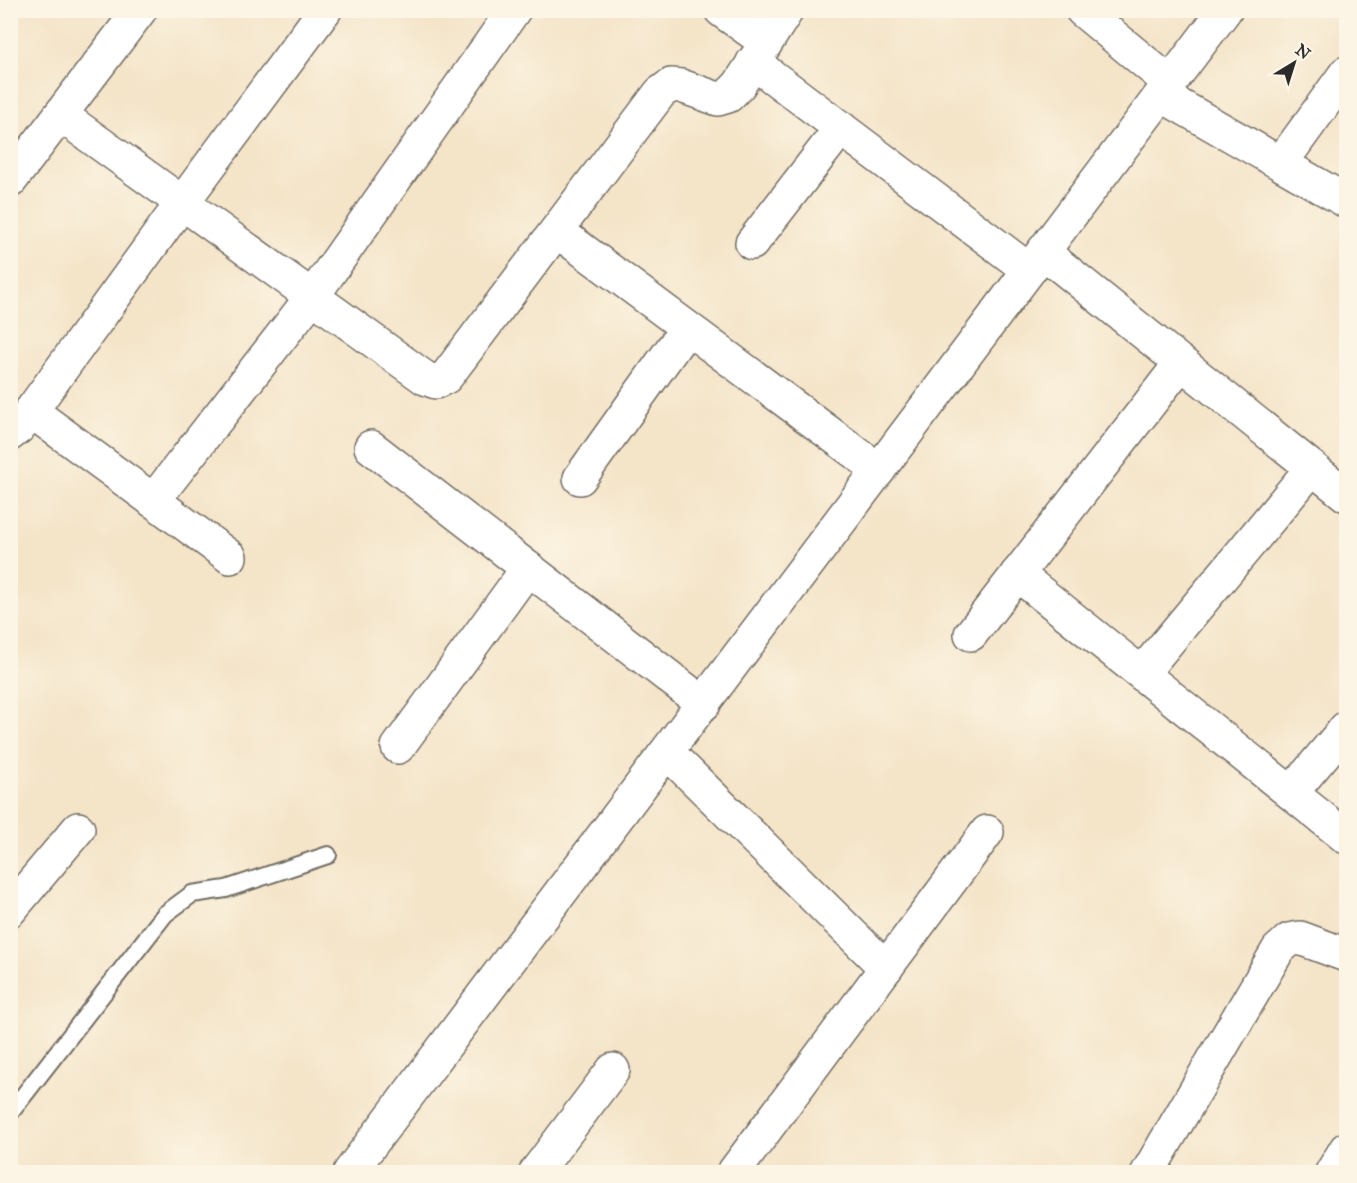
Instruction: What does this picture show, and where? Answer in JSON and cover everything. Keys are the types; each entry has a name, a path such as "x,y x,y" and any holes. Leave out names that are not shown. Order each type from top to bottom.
{"street":[{"path":"10,181 62,116 140,10"},
{"path":"230,556 153,501 21,422 325,10"},
{"path":"153,501 312,297 514,10"},
{"path":"721,10 759,52 841,128 1181,363 1347,495"},
{"path":"62,116 425,378 436,382 446,377 660,93 671,85 681,86 718,99 728,96 788,10"},
{"path":"1082,10 1166,89 1281,163 1347,201"},
{"path":"350,1173 1225,10"},
{"path":"1281,163 1347,73"},
{"path":"752,243 841,128"},
{"path":"557,231 879,470"},
{"path":"580,478 687,328"},
{"path":"971,634 1181,363"},
{"path":"371,447 704,704"},
{"path":"1142,674 1312,468"},
{"path":"398,747 528,568"},
{"path":"1017,574 1347,837"},
{"path":"1291,793 1347,728"},
{"path":"667,752 886,968"},
{"path":"15,889 78,829"},
{"path":"734,1173 987,832"},
{"path":"1148,1173 1278,950 1289,940 1300,938 1347,955"},
{"path":"536,1173 613,1070"},
{"path":"1332,1173 1347,1149"}],"lane":[{"path":"10,1113 165,914 192,894 226,889 328,855"}]}
